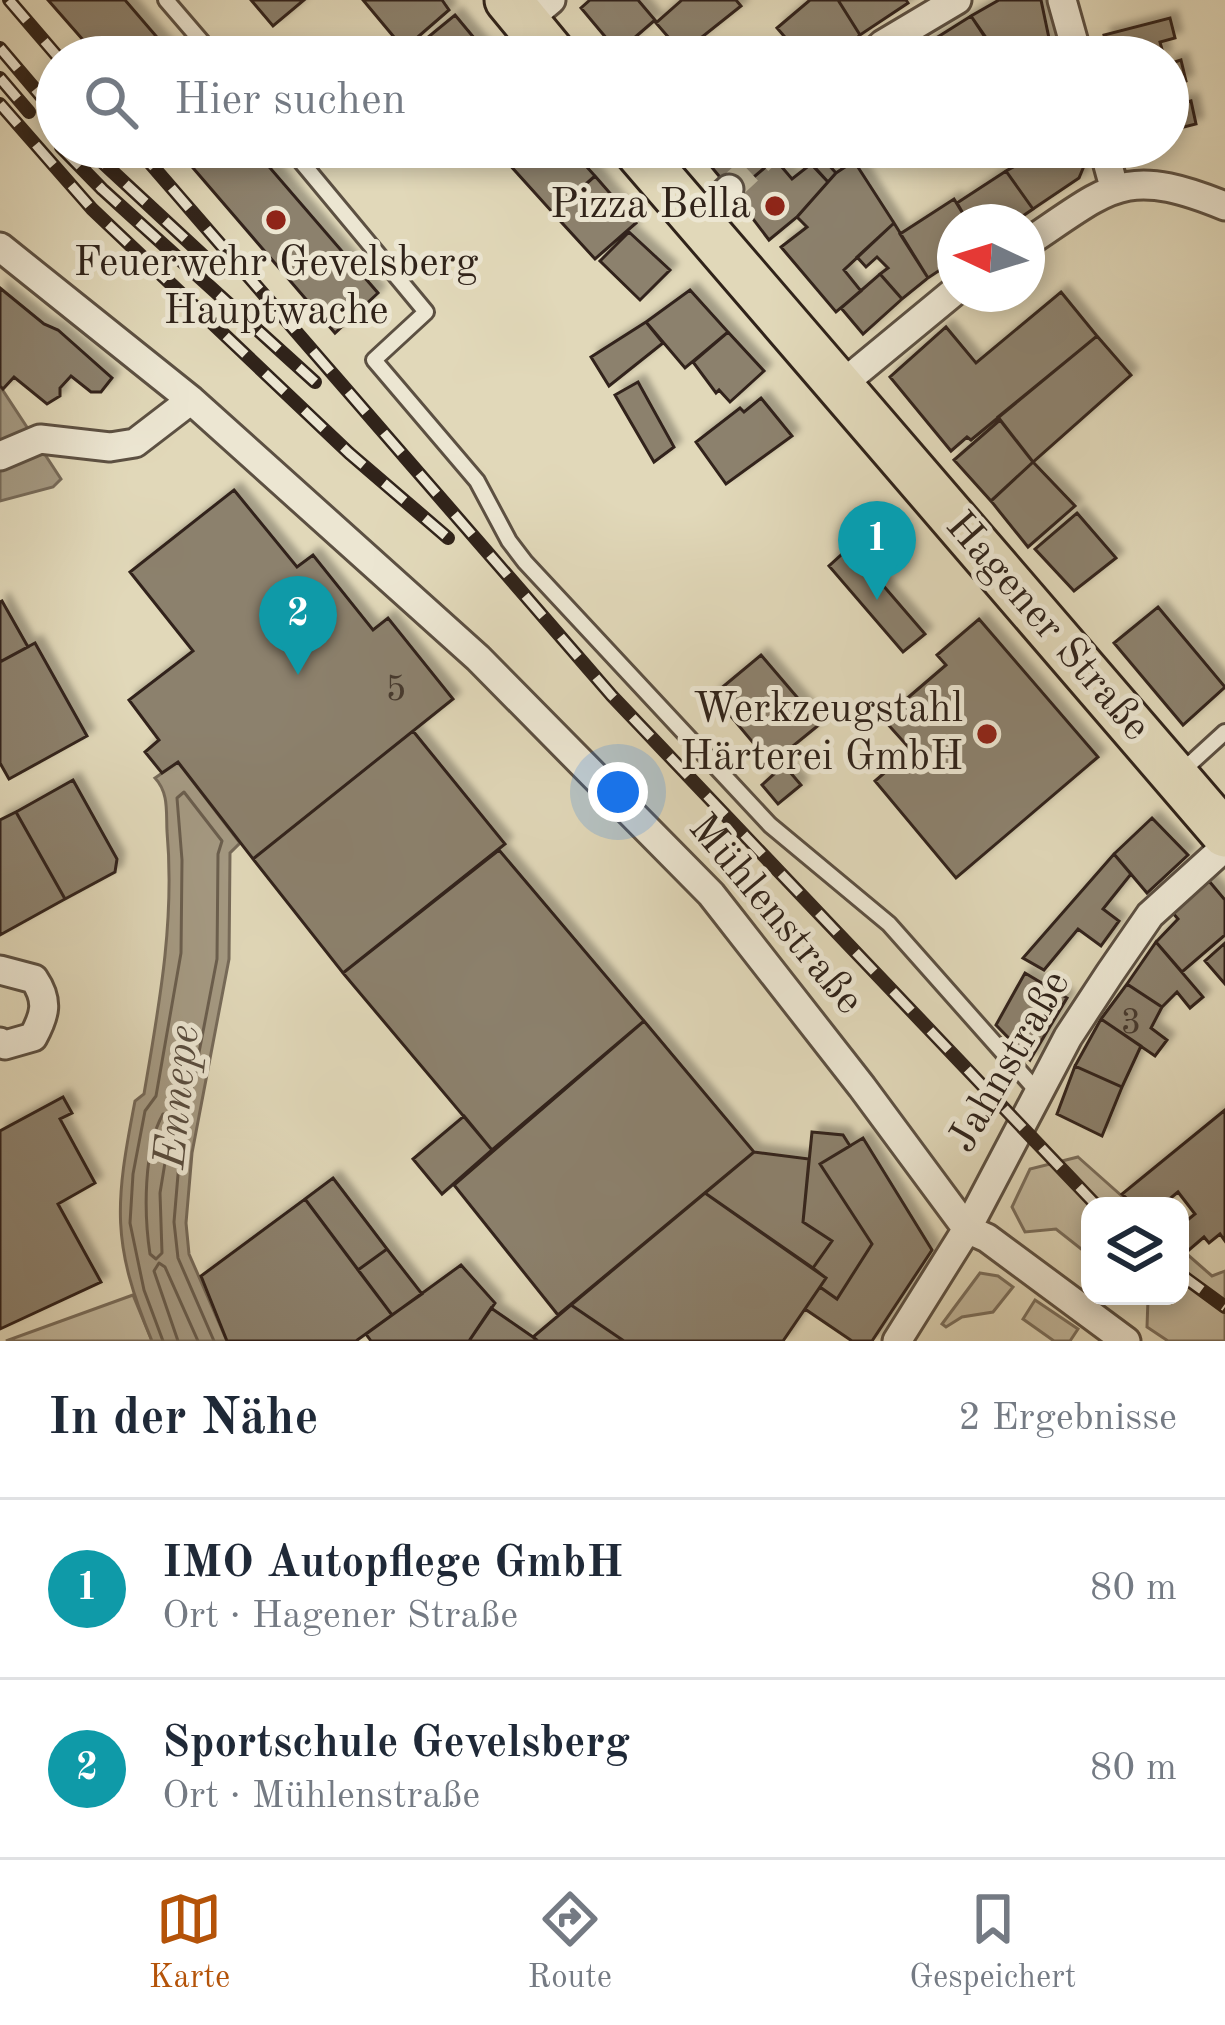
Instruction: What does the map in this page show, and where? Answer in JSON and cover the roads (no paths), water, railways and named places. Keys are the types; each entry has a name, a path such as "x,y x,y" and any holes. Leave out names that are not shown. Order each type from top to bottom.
{"main road":[{"path":"528,7 544,36"},
{"name":"Hagener Straße","path":"663,168 713,204 840,386 1225,834"}],"street":[{"path":"896,36 957,0"},
{"path":"1062,0 1072,36"},
{"path":"1109,168 1114,187"},
{"path":"1045,231 1114,187 1153,184 1187,190 1225,206"},
{"name":"Mühlenstraße","path":"0,247 191,400 478,658 711,894 967,1229 987,1238 1126,1341"},
{"path":"840,386 937,306"},
{"path":"0,456 40,439 110,447 135,443 191,400"},
{"name":"Jahnstraße","path":"897,1341 967,1229 1068,1037 1150,915 1225,847"},
{"path":"0,970 34,980 45,997 43,1019 33,1037 5,1045 0,1042"}],"lane":[{"path":"166,0 197,36"},
{"path":"307,168 426,312 374,360 477,481 525,562 770,825 889,924 1036,1091"},
{"path":"1176,776 1225,732"}],"water":[{"path":"0,386 61,479 53,487 0,501"},
{"name":"Ennepe","path":"178,762 240,843 230,853 229,959 192,1153 186,1223 189,1254 227,1341 152,1341 123,1249 121,1196 128,1137 135,1101 144,1094 167,931 166,810 163,790 155,778"}],"tunnel":[{"path":"729,189 752,168"}],"railway":[{"path":"9,0 40,36"},
{"path":"0,48 36,90"},
{"path":"0,78 29,112"},
{"path":"0,104 36,145"},
{"path":"56,168 92,209 349,453 448,538"},
{"path":"82,168 315,382"},
{"path":"109,168 210,262"},
{"path":"154,168 612,696 1088,1197"},
{"path":"1189,1281 1225,1307"}],"place":[{"name":"Pizza Bella","path":"775,206"},
{"name":"Feuerwehr Gevelsberg Hauptwache","path":"276,220"},
{"name":"IMO Autopflege GmbH","path":"877,600"},
{"name":"Sportschule Gevelsberg","path":"298,675"},
{"name":"Werkzeugstahl Härterei GmbH","path":"987,734"}]}
